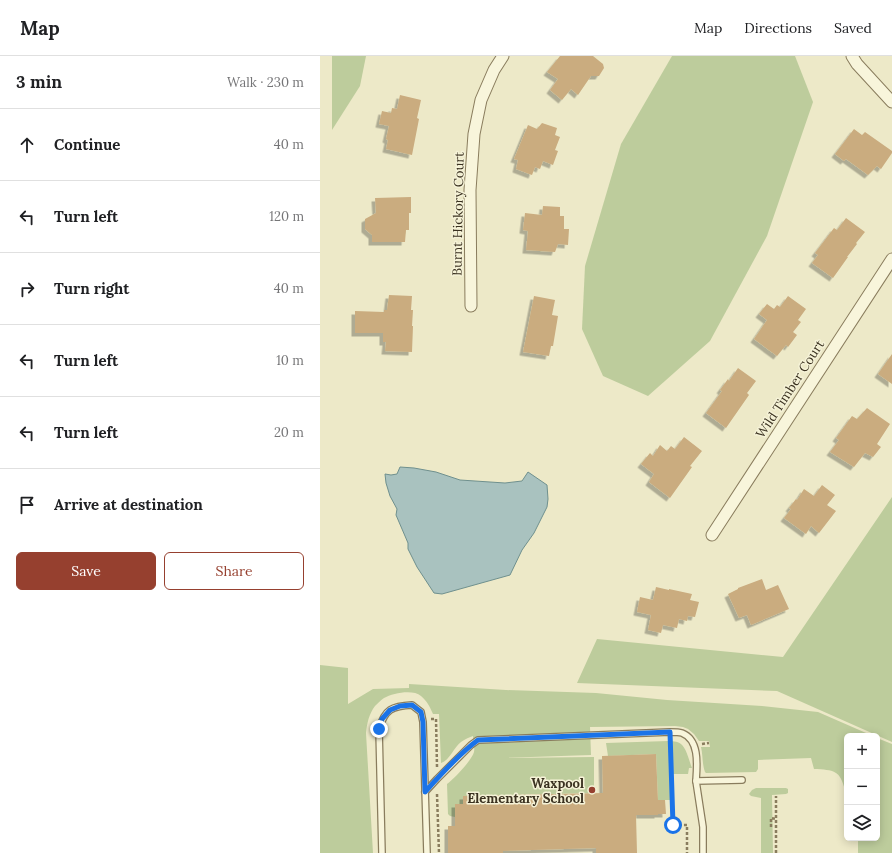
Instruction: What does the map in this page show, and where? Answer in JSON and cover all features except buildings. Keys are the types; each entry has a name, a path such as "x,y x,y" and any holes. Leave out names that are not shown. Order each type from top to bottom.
{"street":[{"name":"Burnt Hickory Court","path":"471,306 470,190 474,134 482,100 494,70 503,56"},
{"path":"852,56 857,64 892,102"},
{"name":"Wild Timber Court","path":"712,534 892,259"}],"lane":[{"path":"382,853 379,729 382,719 390,710 400,706 412,705 421,712 423,722 427,853"},
{"path":"425,792 471,745 478,740 681,732 689,737 694,744 696,781 703,826 703,853"},
{"path":"696,781 742,780"}],"path":[{"path":"670,732 673,825 686,825 687,853"},
{"path":"776,796 776,853"},
{"path":"771,827 771,818 776,819"}],"green space":[{"path":"332,56 366,56 360,86 332,130"},
{"path":"672,56 795,56 813,102 767,236 710,341 648,396 603,376 582,329 585,266 621,144"},
{"path":"892,497 892,742 880,737 880,733 872,733 777,691 577,683 597,639 783,657"},
{"path":"320,665 348,668 348,704 373,689 409,688 409,684 506,690 596,693 667,700 762,706 818,712 866,733 844,733 844,786 841,778 835,772 814,769 811,758 758,760 758,769 756,772 706,773 703,766 701,747 710,747 709,741 699,741 694,734 683,727 590,727 591,755 502,758 594,757 594,793 463,796 463,804 455,804 455,817 448,814 447,784 454,778 473,755 473,736 461,742 447,759 441,763 439,714 433,714 427,702 421,696 408,692 398,693 384,698 375,706 370,715 366,729 373,853 320,853"},
{"path":"880,739 892,744 892,853 858,853 858,841 880,841"},
{"path":"678,742 683,746 692,768 689,768 688,774 672,774 673,798 670,800 658,800 656,754 608,756 606,743"},
{"path":"756,788 788,789 788,793 786,794 772,795 773,853 761,853 761,798 751,796 749,794"}],"water":[{"path":"400,467 436,472 460,480 505,483 522,481 528,472 547,485 547,507 534,533 522,550 510,575 442,594 434,593 417,567 408,549 408,543 396,515 397,509 390,496 386,483 385,474 397,474"}],"place":[{"name":"Waxpool Elementary School","path":"592,790"}],"route":[{"path":"379,729 382,719 390,710 400,706 412,705 421,712 423,722 425,792 471,745 478,740 670,732 673,825"}]}
